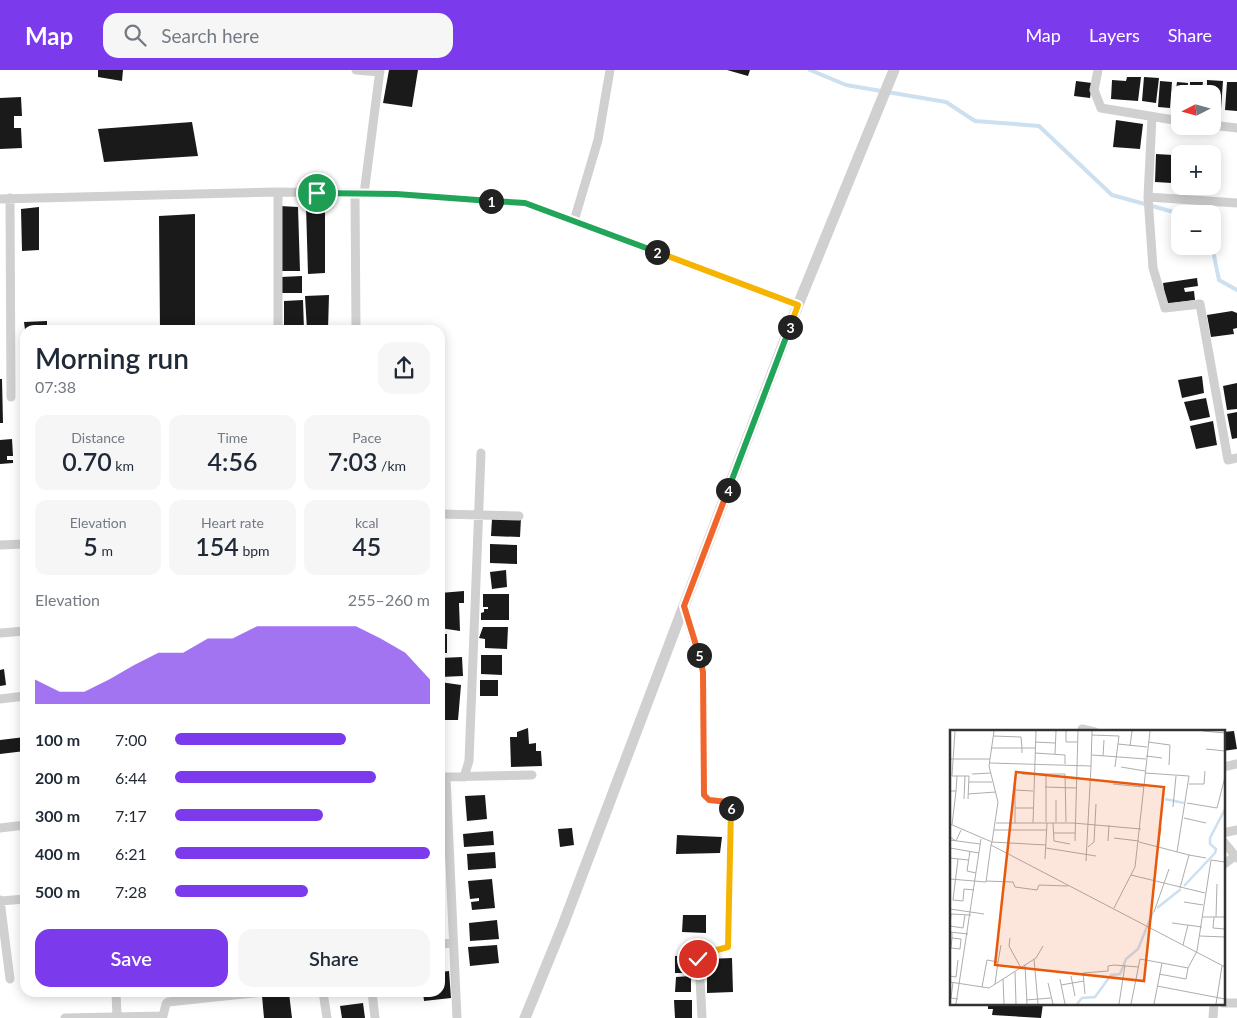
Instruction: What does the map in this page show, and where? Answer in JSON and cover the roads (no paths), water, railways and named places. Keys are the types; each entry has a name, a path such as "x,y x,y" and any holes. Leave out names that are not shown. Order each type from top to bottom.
{"street":[{"path":"356,70 380,71 359,194 356,325"},
{"path":"574,221 598,140 610,70"},
{"path":"525,1018 798,305 894,70"},
{"path":"1098,70 1094,90 1101,108 1171,119"},
{"path":"1152,117 1148,198 1153,268 1165,308 1200,304 1228,460 1237,458"},
{"path":"1221,126 1237,128"},
{"path":"0,198 278,192 359,194 525,203 798,305"},
{"path":"278,192 278,325"},
{"path":"10,198 11,397"},
{"path":"1148,198 1237,203"},
{"path":"464,776 469,761 477,515 481,453"},
{"path":"445,514 519,516"},
{"path":"0,545 20,544"},
{"path":"684,606 703,672 704,795 709,800 728,802 731,806 728,944 726,948 702,954 698,959 702,1018"},
{"path":"0,633 20,631"},
{"path":"0,699 20,697"},
{"path":"1082,729 1086,730"},
{"path":"1224,767 1237,764"},
{"path":"445,777 532,775"},
{"path":"445,810 457,1018"},
{"path":"0,828 20,826"},
{"path":"1224,833 1237,830"},
{"path":"1224,843 1236,857 1224,864"},
{"path":"10,979 0,901 20,899"},
{"path":"445,944 453,943"},
{"path":"116,997 117,1016"},
{"path":"65,1018 163,1016 168,1002 207,997"},
{"path":"324,997 327,1018"},
{"path":"372,997 374,1018"},
{"path":"1224,1002 1237,1003"}],"waterway":[{"path":"810,70 846,85 946,102 975,121 1039,126 1112,195 1171,211"},
{"path":"1214,255 1219,280 1237,290"}]}
